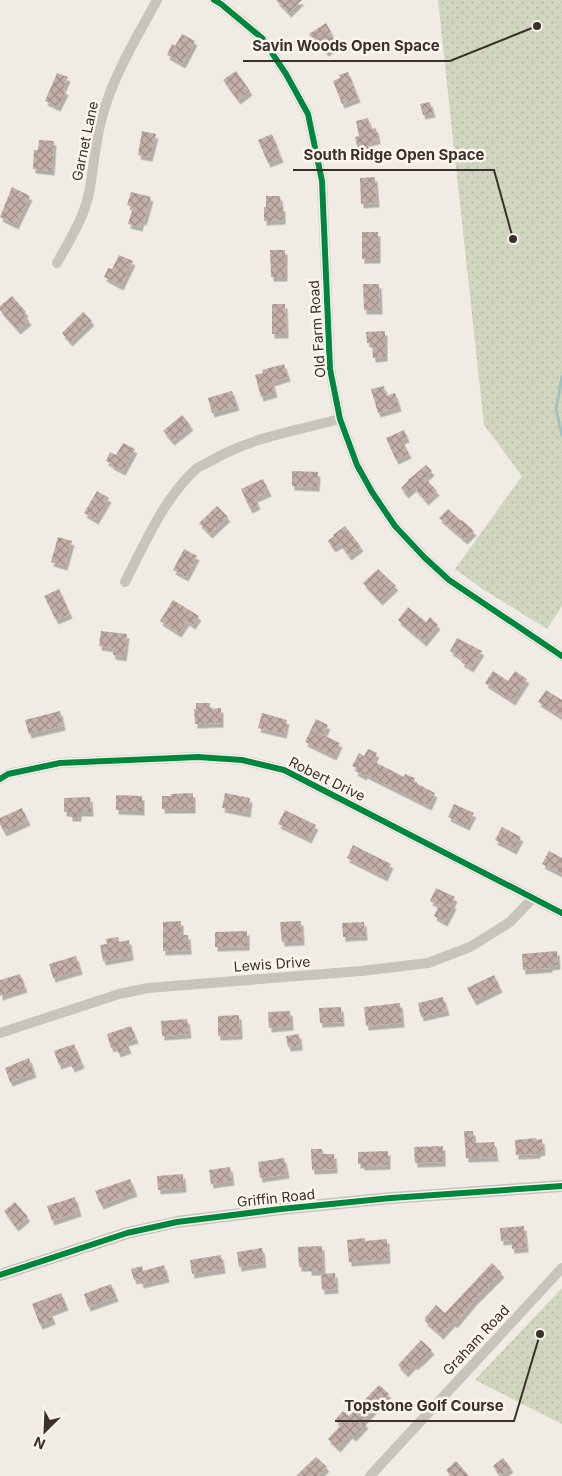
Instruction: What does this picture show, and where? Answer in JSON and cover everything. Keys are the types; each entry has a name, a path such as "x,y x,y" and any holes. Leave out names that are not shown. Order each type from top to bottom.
{"street":[{"name":"Garnet Lane","path":"57,263 76,230 88,195 102,115 114,80 157,0"},
{"name":"Old Farm Road","path":"214,0 222,4 262,38 286,74 308,114 322,180 330,369 340,419 357,465 394,526 424,557 449,580 562,656"},
{"path":"125,582 173,496 197,468 234,448 340,419"},
{"name":"Robert Drive","path":"0,779 8,774 60,763 198,757 251,762 284,770 562,913"},
{"name":"Lewis Drive","path":"0,1033 119,994 148,988 361,971 428,963 470,947 510,922 533,898"},
{"name":"Griffin Road","path":"0,1275 128,1233 177,1222 391,1198 562,1186"},
{"name":"Graham Road","path":"370,1476 562,1268"}],"green space":[{"path":"438,0 562,0 562,606 547,629 484,590 455,569 522,476 484,425"},
{"path":"562,1288 562,1424 475,1380"}],"building":[{"path":"276,0 302,0 289,13"},
{"path":"326,23 338,45 326,52 318,40 315,42 309,34"},
{"path":"182,34 195,41 183,64 167,55 172,44 175,46"},
{"path":"236,71 250,91 238,100 223,80"},
{"path":"348,72 358,98 342,104 333,81 340,78 339,75"},
{"path":"57,73 68,77 63,89 66,91 58,107 45,101"},
{"path":"430,102 433,113 423,115 420,104"},
{"path":"368,118 371,129 376,128 378,140 371,141 373,150 359,154 355,137 359,136 356,121"},
{"path":"142,131 156,134 150,157 138,155"},
{"path":"272,134 281,158 268,163 258,140"},
{"path":"39,140 54,141 52,171 33,169 34,150 38,150"},
{"path":"375,177 377,203 361,204 360,178"},
{"path":"12,187 30,196 16,225 0,217"},
{"path":"131,192 151,197 144,221 142,220 140,227 128,224 133,207 127,205"},
{"path":"266,196 280,196 281,207 283,207 283,220 264,221"},
{"path":"362,232 378,232 378,259 362,259"},
{"path":"270,250 285,250 285,277 271,277"},
{"path":"119,255 133,261 121,286 104,277 108,268 112,269"},
{"path":"363,284 379,284 380,310 364,310"},
{"path":"12,296 26,312 24,314 29,321 18,330 0,310 0,306"},
{"path":"272,304 285,304 286,334 272,334"},
{"path":"83,312 92,321 70,342 62,333"},
{"path":"385,331 385,357 373,358 372,343 367,343 366,332"},
{"path":"284,364 288,377 272,382 275,393 261,397 255,375 263,373 262,370"},
{"path":"384,386 386,396 395,393 399,407 378,413 371,389"},
{"path":"232,391 237,406 212,413 208,398"},
{"path":"182,415 191,426 172,441 163,431"},
{"path":"404,430 407,438 402,440 409,454 396,460 386,438"},
{"path":"123,443 135,449 123,471 106,461 110,452 116,455"},
{"path":"426,465 432,471 425,478 437,491 426,501 414,487 406,494 401,488"},
{"path":"292,471 318,472 317,487 292,486"},
{"path":"263,479 269,492 255,498 258,505 250,509 241,489"},
{"path":"97,491 109,498 96,520 84,513"},
{"path":"217,506 228,517 210,534 199,523"},
{"path":"448,509 474,531 465,540 439,518"},
{"path":"345,526 361,547 349,556 340,544 333,548 328,541"},
{"path":"58,537 72,541 65,566 51,562"},
{"path":"184,549 197,556 186,577 173,570"},
{"path":"378,569 396,586 380,601 363,583"},
{"path":"59,589 70,614 56,620 44,596"},
{"path":"173,600 199,616 193,625 187,621 179,633 160,621"},
{"path":"408,607 426,622 430,617 438,625 424,642 398,620"},
{"path":"101,631 127,634 124,657 113,655 113,648 99,646"},
{"path":"457,638 482,651 471,668 461,662 463,659 450,651"},
{"path":"493,671 508,681 515,671 527,679 513,701 485,683"},
{"path":"546,690 562,700 562,717 538,702"},
{"path":"196,703 210,703 210,709 221,708 221,723 195,724 194,709 196,709"},
{"path":"60,711 63,726 29,734 25,720"},
{"path":"262,713 287,720 284,734 258,728"},
{"path":"316,719 328,725 323,735 340,743 334,756 305,742"},
{"path":"368,749 377,753 373,761 404,777 405,774 415,778 414,782 435,793 429,806 365,774 364,776 355,771 357,768 352,766 359,753 364,756"},
{"path":"193,793 193,809 162,809 162,796"},
{"path":"225,793 250,798 248,813 222,808"},
{"path":"116,795 142,796 142,811 116,810"},
{"path":"90,797 91,812 79,812 79,817 70,817 70,812 64,812 64,798"},
{"path":"454,804 474,813 467,826 448,817"},
{"path":"22,808 28,821 4,832 0,824 0,818"},
{"path":"285,810 316,825 309,839 278,824"},
{"path":"502,827 521,837 514,850 495,840"},
{"path":"353,845 391,864 385,877 347,858"},
{"path":"549,851 562,858 562,874 542,864"},
{"path":"436,888 455,897 452,904 454,905 445,922 434,916 439,905 430,901"},
{"path":"181,921 181,935 188,935 189,950 163,951 163,922"},
{"path":"301,921 302,941 282,942 280,922"},
{"path":"364,922 365,936 343,937 342,923"},
{"path":"247,931 247,946 215,947 215,932"},
{"path":"118,937 119,942 129,940 131,956 103,961 100,945 107,944 106,939"},
{"path":"557,951 558,965 550,966 550,968 523,970 522,954"},
{"path":"76,956 80,970 53,978 49,964"},
{"path":"20,974 25,988 0,996 0,980"},
{"path":"494,975 500,988 474,1001 467,988"},
{"path":"443,997 447,1011 421,1017 418,1003"},
{"path":"400,1003 402,1023 366,1026 364,1007"},
{"path":"341,1007 342,1022 320,1023 319,1008"},
{"path":"290,1011 291,1026 269,1028 268,1012"},
{"path":"239,1015 240,1035 218,1036 218,1016"},
{"path":"187,1019 189,1034 162,1036 161,1021"},
{"path":"131,1026 136,1039 126,1042 129,1049 118,1053 116,1046 111,1048 107,1034"},
{"path":"299,1034 300,1046 288,1047 286,1036"},
{"path":"74,1044 82,1064 72,1068 70,1061 59,1065 54,1051"},
{"path":"29,1058 34,1073 10,1082 5,1068"},
{"path":"464,1131 473,1131 474,1143 494,1142 496,1157 466,1158"},
{"path":"536,1138 537,1140 542,1139 543,1151 538,1152 538,1154 516,1155 515,1140"},
{"path":"443,1146 443,1162 415,1163 414,1147"},
{"path":"311,1149 322,1149 323,1154 334,1154 335,1169 312,1170"},
{"path":"388,1151 388,1165 362,1166 362,1164 358,1164 358,1152"},
{"path":"284,1158 287,1174 260,1178 258,1162"},
{"path":"230,1167 232,1181 211,1184 209,1170"},
{"path":"183,1174 184,1188 158,1190 157,1176"},
{"path":"130,1179 135,1192 101,1205 95,1191"},
{"path":"75,1197 79,1212 52,1221 47,1206"},
{"path":"15,1202 28,1217 16,1227 4,1211"},
{"path":"524,1226 526,1248 512,1249 511,1240 501,1241 500,1228"},
{"path":"365,1238 365,1241 387,1239 388,1259 349,1262 347,1240"},
{"path":"322,1246 323,1271 309,1271 309,1267 299,1267 298,1247"},
{"path":"262,1248 264,1263 239,1267 237,1252"},
{"path":"221,1255 223,1269 192,1274 190,1260"},
{"path":"492,1263 502,1273 474,1301 455,1324 453,1322 441,1335 425,1321 425,1318 436,1305 445,1313"},
{"path":"164,1265 167,1278 141,1284 140,1279 134,1280 131,1269 142,1266 143,1271"},
{"path":"335,1273 336,1289 322,1290 321,1274"},
{"path":"111,1284 116,1297 88,1307 84,1294"},
{"path":"61,1293 66,1306 50,1312 53,1320 40,1325 32,1304"},
{"path":"421,1340 432,1350 406,1373 398,1365"},
{"path":"379,1385 389,1394 363,1421 366,1424 354,1437 350,1434 338,1448 328,1439 341,1425 335,1420 343,1411 349,1416"},
{"path":"316,1457 327,1467 318,1476 296,1476"},
{"path":"503,1458 511,1468 500,1476 493,1466"},
{"path":"456,1461 469,1476 451,1476 446,1470"}],"waterway":[{"path":"562,377 556,409 562,435"}],"cycle path":[{"path":"214,0 262,38 286,74 308,114 322,181 330,369 340,419 357,465 372,492 395,526 424,557 449,580 562,656"},
{"path":"0,779 8,774 60,763 198,757 242,760 284,770 562,913"},
{"path":"0,1275 127,1233 177,1222 391,1198 562,1186"}],"place":[{"name":"Savin Woods Open Space","path":"537,26"},
{"name":"South Ridge Open Space","path":"513,239"},
{"name":"Topstone Golf Course","path":"540,1334"}]}
